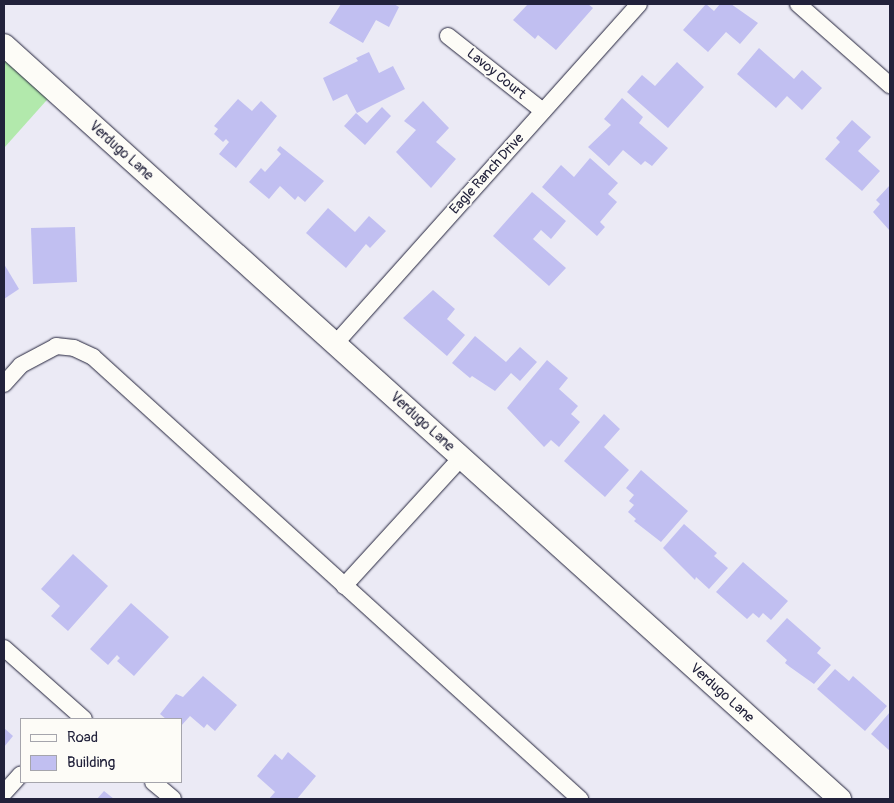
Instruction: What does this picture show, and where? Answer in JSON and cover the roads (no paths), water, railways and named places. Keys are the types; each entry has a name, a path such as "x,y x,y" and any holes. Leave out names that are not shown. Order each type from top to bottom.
{"street":[{"name":"Eagle Ranch Drive","path":"335,344 639,4"},
{"path":"798,4 890,85"},
{"name":"Lavoy Court","path":"448,36 543,111"},
{"name":"Verdugo Lane","path":"4,45 840,799"},
{"path":"4,384 21,364 56,346 74,348 93,357 580,799"},
{"path":"344,586 461,458"},
{"path":"4,648 77,717"},
{"path":"4,793 20,775"},
{"path":"154,783 173,799"}]}
